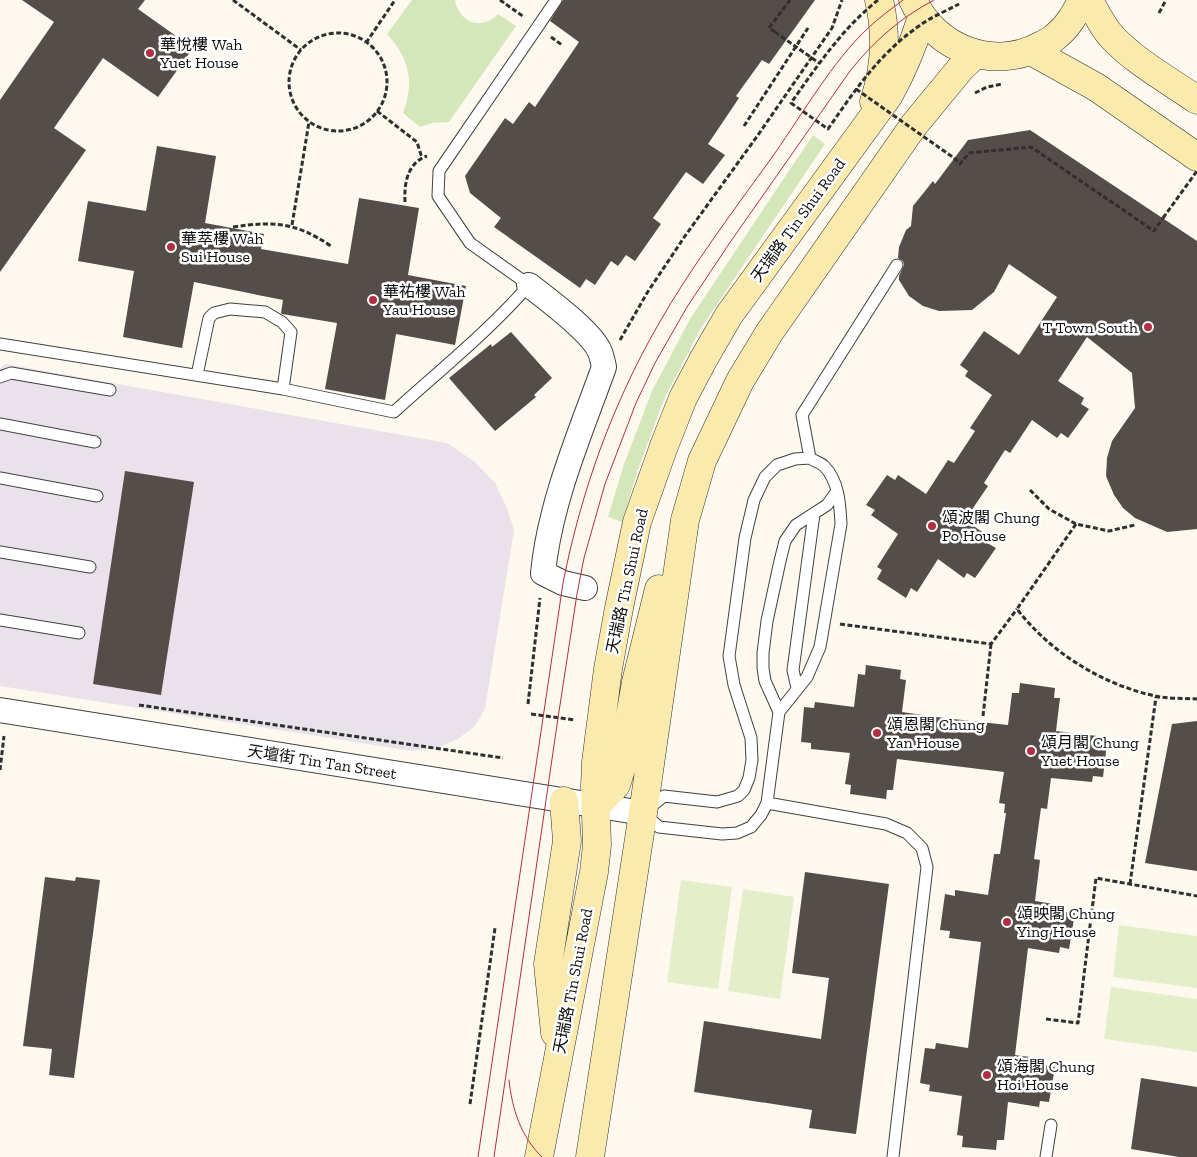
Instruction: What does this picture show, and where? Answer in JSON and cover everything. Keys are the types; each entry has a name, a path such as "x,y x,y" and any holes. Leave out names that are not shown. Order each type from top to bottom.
{"main road":[{"path":"859,135 879,89 883,64 884,39 882,14 878,0"},
{"path":"918,9 937,34 955,46 976,54 995,57 1014,56 1031,51 1055,38 1074,18 1082,0"},
{"path":"1089,0 1098,17 1112,36 1136,57 1197,100"},
{"name":"天瑞路 Tin Shui Road","path":"539,1157 582,943 594,872 597,845 595,786 598,744 619,608 637,522 683,398 703,360 729,315 889,95 913,46 918,9"},
{"path":"1031,51 1096,87 1193,165"},
{"path":"596,806 616,785 621,769 636,682 665,565 685,520 702,461 740,381 769,333 914,125 961,68 976,54"},
{"path":"590,1157 643,813 685,520"},
{"path":"558,1059 548,964 568,841 564,801"}],"street":[{"path":"529,285 571,319 594,342 601,353 604,368 554,511 545,550 543,572 563,583 585,588"},
{"name":"天壇街 Tin Tan Street","path":"0,710 643,813"}],"lane":[{"path":"0,344 283,389 394,412 481,334 529,285 470,244 438,196 439,171 556,0"},
{"path":"810,458 802,415 897,265"},
{"path":"197,375 208,318 214,313 230,308 264,312 282,322 291,332 283,389"},
{"path":"0,377 11,374 110,390"},
{"path":"0,424 95,442"},
{"path":"810,458 823,465 832,477 837,491 842,524 820,646 807,677 779,712 767,803 761,815 751,827 737,833 722,834 659,827 643,813 664,796 717,802 738,796 744,790 749,778 752,760 752,738 734,685 729,656 745,538 754,500 765,477 778,465 795,459 810,458"},
{"path":"0,478 97,496"},
{"path":"779,712 765,681 763,668 767,621 785,541 796,525 827,505 837,491"},
{"path":"798,688 793,670 814,514"},
{"path":"0,552 90,567"},
{"path":"0,620 79,633"},
{"path":"767,803 886,824 907,833 922,848 927,867 893,1157"},
{"path":"1046,1157 1051,1125"}],"path":[{"path":"233,0 301,50"},
{"path":"366,42 395,0"},
{"path":"790,0 770,28 819,63"},
{"path":"604,368 647,293 832,28 842,0"},
{"path":"878,0 842,35 819,63 791,103 828,129 875,64 904,36 921,24 960,4"},
{"path":"1159,12 1166,0"},
{"path":"744,126 808,28"},
{"path":"339,33 353,36 366,42 377,53 384,67 387,82 384,98 377,112 366,122 353,129 338,131 323,129 309,122 298,110 290,96 289,79 292,64 301,50 312,41 325,35 339,33"},
{"path":"974,94 987,86 1010,83"},
{"path":"856,89 960,164 969,153 1031,147 1154,231 1197,171"},
{"path":"377,112 417,142 422,158"},
{"path":"292,226 309,122"},
{"path":"929,141 935,133"},
{"path":"1193,165 1197,178"},
{"path":"233,227 269,223 292,226 315,235 330,246"},
{"path":"1030,490 1049,509 1076,524 1109,531 1135,525"},
{"path":"983,716 991,644 1076,524"},
{"path":"528,704 543,572"},
{"path":"1016,609 1032,629 1057,650 1088,670 1124,688 1156,697 1197,699"},
{"path":"825,622 991,644"},
{"path":"1130,884 1156,697"},
{"path":"138,705 503,758"},
{"path":"531,714 575,720"},
{"path":"0,770 4,735"},
{"path":"1046,1019 1078,1023 1096,878 1197,896"},
{"path":"470,1104 495,928"}],"shaded area":[{"path":"6,364 447,443 475,462 495,483 507,508 514,530 485,709 475,726 458,739 437,748 412,751 0,686 0,368"}],"green space":[{"path":"412,0 455,0 461,14 472,22 485,22 498,14 516,26 449,122 432,123 420,127 403,113 409,91 408,70 400,52 387,34"},
{"path":"813,135 825,144 701,328 665,397 638,469 622,522 608,517 624,464 652,391 690,319"},
{"path":"681,880 732,887 718,989 667,982"},
{"path":"743,889 794,897 780,999 728,991"},
{"path":"1119,925 1197,936 1197,988 1113,977"},
{"path":"1111,987 1197,999 1197,1052 1104,1039"}],"building":[{"path":"22,0 145,0 138,9 193,48 158,97 103,58 54,128 86,150 0,272 0,100 54,22"},
{"path":"563,0 815,0 769,64 762,60 736,96 739,98 708,144 725,155 703,184 686,172 653,218 661,224 635,261 626,255 618,266 611,261 595,285 586,279 580,288 494,227 501,218 470,193 465,176 505,118 513,124 529,102 535,107 579,42 550,21"},
{"name":"T Town South","path":"1030,130 1197,241 1197,529 1167,532 1135,518 1123,508 1114,495 1106,476 1107,458 1112,441 1135,408 1132,373 1087,337 1058,381 1084,398 1081,404 1089,409 1068,438 1061,433 1057,438 1032,420 1010,453 1005,450 984,483 988,486 965,520 991,538 987,543 996,548 975,578 967,573 964,578 938,559 917,592 911,588 906,598 877,579 882,570 877,567 898,534 871,515 875,510 866,505 887,475 895,480 898,475 926,494 948,460 954,463 975,431 970,428 992,395 965,376 968,371 960,365 984,331 1019,355 1057,297 1009,264 994,292 972,310 939,311 923,306 909,296 899,280 904,265 903,261 898,258 899,247 906,230 911,226 913,206 933,181 935,184 968,140"},
{"path":"157,146 216,156 205,223 264,234 261,249 348,264 359,198 419,208 408,275 466,286 455,345 396,334 385,400 325,389 337,323 282,314 283,300 194,282 182,348 123,337 134,271 78,261 88,201 146,211"},
{"path":"511,332 552,378 534,395 536,397 495,431 449,378 491,344 492,347"},
{"path":"125,471 194,482 161,695 93,684"},
{"path":"866,665 901,670 900,679 906,680 902,712 944,718 1008,725 1012,693 1019,693 1020,683 1055,688 1054,698 1060,698 1056,731 1097,736 1097,742 1107,743 1103,777 1093,776 1092,782 1051,778 1047,809 1041,808 1034,859 1040,860 1035,901 1066,906 1065,912 1075,913 1069,949 1060,947 1059,953 1028,948 1015,1055 1046,1059 1045,1065 1055,1067 1049,1102 1040,1101 1039,1107 1008,1102 1004,1140 997,1140 996,1150 962,1147 963,1136 957,1135 962,1096 929,1091 930,1085 920,1083 925,1048 935,1049 936,1043 968,1048 981,942 949,938 950,931 940,930 945,894 955,896 955,890 988,895 994,854 1000,854 1006,813 1004,813 1005,804 999,803 1004,772 897,759 893,790 887,790 886,799 850,794 851,785 845,784 850,753 811,749 811,743 801,742 804,707 814,708 815,702 854,707 858,674 865,675"},
{"path":"1197,721 1197,871 1145,863 1172,724"},
{"path":"805,872 889,884 856,1134 809,1128 812,1110 694,1092 704,1021 821,1039 829,978 792,973"},
{"path":"45,877 75,881 76,877 100,880 74,1078 49,1075 52,1049 23,1046"},
{"path":"1141,1078 1197,1087 1197,1157 1179,1157 1131,1149"}],"tram line":[{"path":"478,1157 563,583 579,516 600,450 612,418 641,355 699,259 843,56 868,28 903,0"},
{"path":"494,1157 577,594 584,558 605,484 636,403 655,363 687,307 731,241 859,60 899,22 934,0"},
{"path":"509,1080 512,1101 519,1122 528,1141 542,1157"}],"place":[{"name":"華悅樓 Wah Yuet House","path":"150,53"},
{"name":"華萃樓 Wah Sui House","path":"171,247"},
{"name":"華祐樓 Wah Yau House","path":"373,300"},
{"name":"T Town South","path":"1148,327"},
{"name":"頌波閣 Chung Po House","path":"932,526"},
{"name":"頌恩閣 Chung Yan House","path":"877,733"},
{"name":"頌月閣 Chung Yuet House","path":"1031,751"},
{"name":"頌映閣 Chung Ying House","path":"1007,922"},
{"name":"頌海閣 Chung Hoi House","path":"987,1075"}]}
